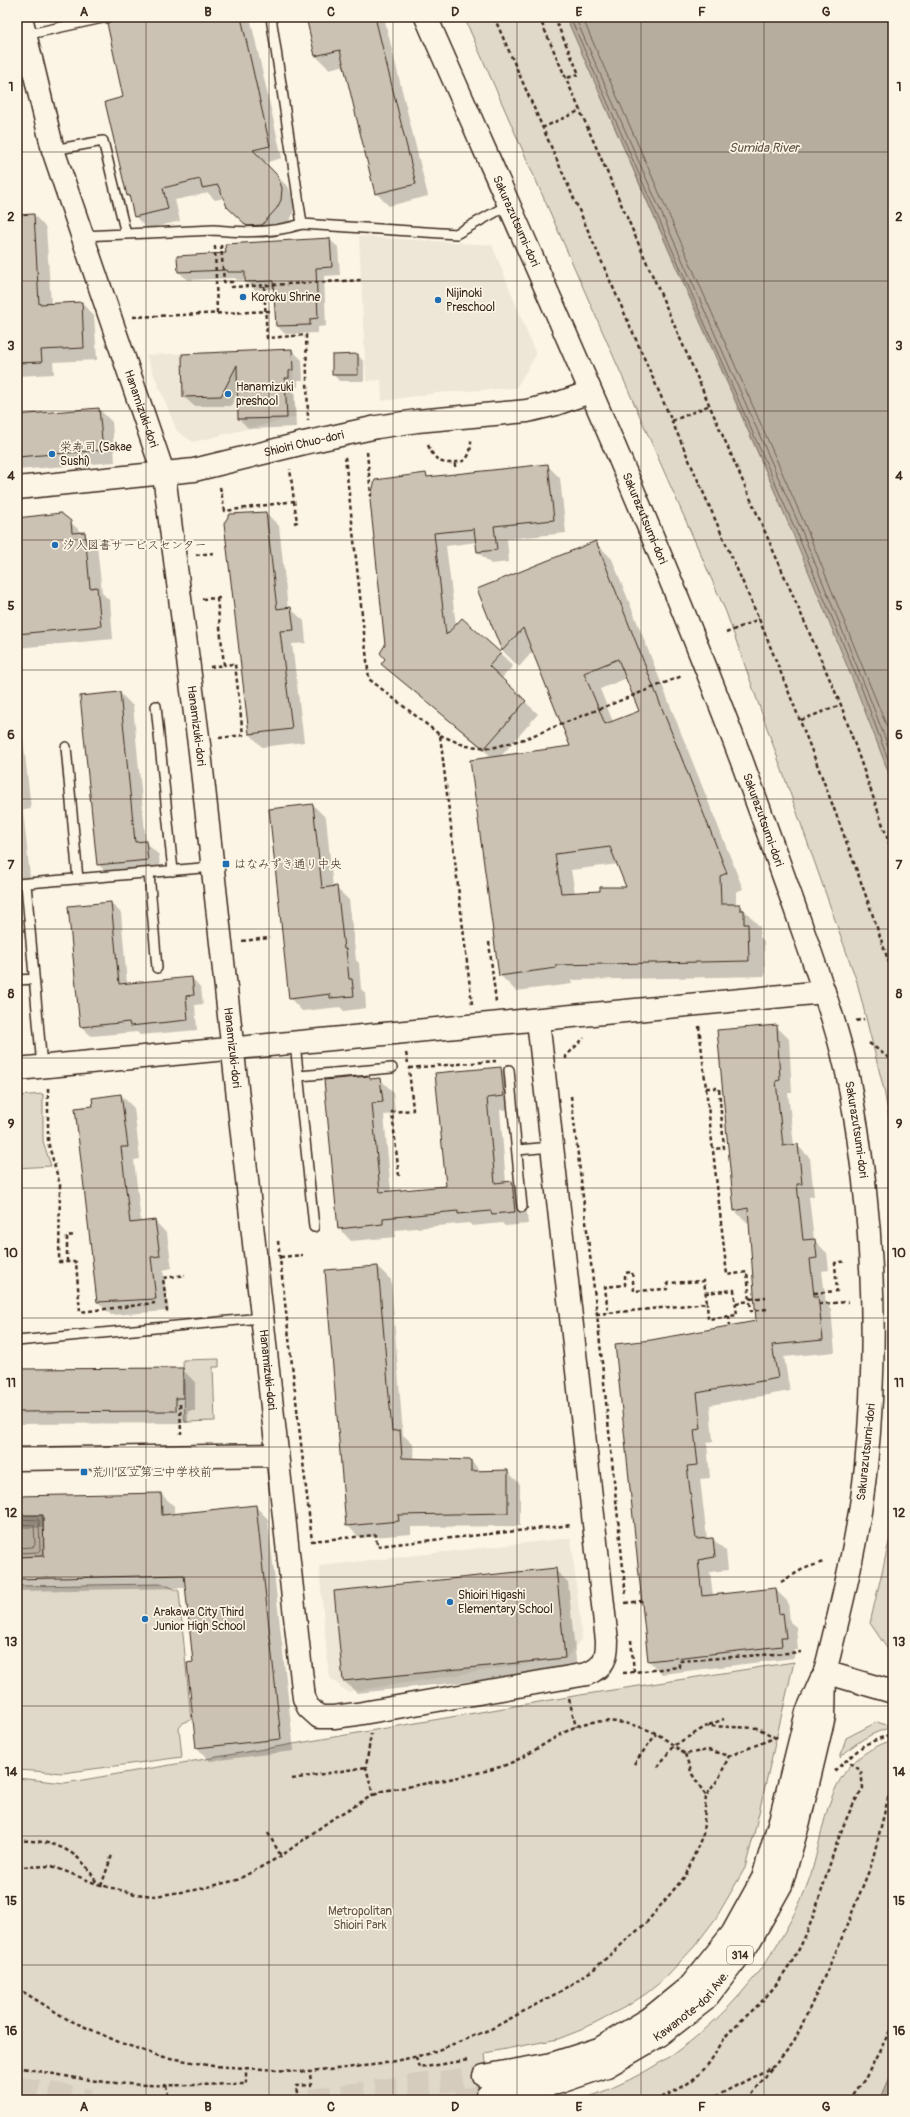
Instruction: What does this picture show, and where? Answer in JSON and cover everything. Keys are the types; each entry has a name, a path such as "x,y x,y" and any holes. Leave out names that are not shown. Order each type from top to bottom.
{"street":[{"name":"Sakurazutsumi-dori","path":"426,17 590,392 699,648 768,831 836,1026 848,1078 856,1125 872,1259 874,1315 873,1368 866,1469 852,1555 825,1672"},
{"name":"Hanamizuki-dori","path":"23,26 53,150 164,475 213,867 261,1318 304,1698 314,1714 325,1718 364,1713 587,1674 601,1666 607,1655 607,1641 538,1020"},
{"name":"Shioiri Chuo-dori","path":"17,488 164,475 199,469 377,427 417,421 527,411 556,404 590,392"},
{"path":"17,1069 45,1075 233,1048 824,992"},
{"path":"17,1460 277,1455"},
{"path":"825,1672 893,1692"},
{"name":"Kawanote-dori Ave.","path":"485,2086 599,2049 649,2019 691,1985 732,1934 763,1878 781,1817 807,1712 825,1672"}],"lane":[{"path":"23,26 107,17"},
{"path":"271,17 302,224"},
{"path":"53,150 103,141 126,234"},
{"path":"82,236 214,230 249,232 284,230 302,224 456,234 508,205"},
{"path":"156,706 173,871"},
{"path":"66,747 78,879"},
{"path":"45,1075 21,884 213,867"},
{"path":"149,873 157,968"},
{"path":"17,980 34,979"},
{"path":"295,1042 314,1227"},
{"path":"299,1076 392,1068"},
{"path":"509,1070 522,1207"},
{"path":"517,1150 552,1147"},
{"path":"17,1341 261,1318"}],"path":[{"path":"494,17 759,619 801,720 865,890 893,975"},
{"path":"539,17 841,705 893,854"},
{"path":"554,17 579,74 567,78"},
{"path":"542,128 581,110"},
{"path":"217,313 215,242 220,242 224,282 232,282 232,287 362,280"},
{"path":"264,286 264,311 267,338 306,335 308,421"},
{"path":"128,318 272,311"},
{"path":"672,421 710,405"},
{"path":"428,444 432,455 437,460 445,464 464,461 467,458 471,440"},
{"path":"367,452 371,496"},
{"path":"345,456 369,679 440,735 466,746 492,748 524,739 682,676"},
{"path":"455,463 455,468"},
{"path":"289,469 297,522 294,523"},
{"path":"220,487 225,511 294,501"},
{"path":"192,556 215,553"},
{"path":"198,600 219,598 224,665"},
{"path":"726,633 759,619"},
{"path":"206,667 235,664 243,735 215,739"},
{"path":"801,720 841,705"},
{"path":"440,735 473,1011"},
{"path":"238,942 270,938"},
{"path":"489,942 496,1008"},
{"path":"698,1019 727,1275 747,1272 751,1311 767,1309"},
{"path":"567,1064 566,1056 583,1038 591,1037"},
{"path":"869,1043 893,1061"},
{"path":"399,1176 392,1112 413,1110 406,1052"},
{"path":"409,1068 499,1061 509,1070"},
{"path":"45,1075 48,1142 60,1185 59,1262 76,1262 80,1312 155,1303"},
{"path":"706,1088 719,1088 724,1148 713,1149"},
{"path":"570,1095 597,1314 628,1611"},
{"path":"67,1262 67,1236 76,1235"},
{"path":"278,1241 312,1541"},
{"path":"280,1257 303,1255"},
{"path":"814,1293 837,1290 835,1263 846,1261"},
{"path":"608,1313 606,1287 625,1285 625,1272 632,1272 634,1291 668,1289 668,1283 704,1280 705,1293 707,1303 708,1319 737,1316 734,1290 705,1293"},
{"path":"168,1326 163,1278 185,1276"},
{"path":"736,1303 766,1297"},
{"path":"819,1304 848,1302"},
{"path":"592,1315 707,1303"},
{"path":"729,1316 730,1326"},
{"path":"180,1404 181,1437"},
{"path":"305,1542 376,1535 377,1546 576,1525"},
{"path":"781,1582 803,1569 824,1562"},
{"path":"622,1604 642,1601"},
{"path":"630,1634 634,1672"},
{"path":"622,1673 679,1667 679,1662 801,1652"},
{"path":"569,1694 576,1727"},
{"path":"658,1767 673,1746 707,1726 724,1719"},
{"path":"17,1867 52,1866 101,1886 135,1894 155,1896 195,1890 237,1880 280,1856 335,1818 374,1795 384,1791 500,1767 521,1758 576,1727 607,1722 630,1724 656,1734 685,1754 692,1774 706,1796"},
{"path":"707,1726 758,1728 774,1738"},
{"path":"369,1728 371,1737 366,1767 374,1795"},
{"path":"831,1776 846,1759 864,1744 893,1733"},
{"path":"634,1764 656,1734"},
{"path":"685,1754 708,1750 729,1756 781,1734"},
{"path":"17,1988 67,2019 121,2043 159,2056 213,2066 310,2072 381,2064 416,2057 491,2029 561,1991 594,1969 646,1923 686,1875 702,1834 706,1796 719,1778 729,1756"},
{"path":"655,2100 684,2086 699,2074 710,2061 731,2030 757,2006 790,1965 802,1943 814,1913 852,1804 863,1788 861,1771 846,1759"},
{"path":"292,1780 366,1767"},
{"path":"748,2100 794,2042 838,1947 871,1866 893,1778"},
{"path":"268,1833 280,1856"},
{"path":"17,1841 35,1840 59,1846 83,1862 90,1870 97,1884"},
{"path":"101,1886 112,1854"},
{"path":"849,2100 865,2080 893,2025"},
{"path":"416,2057 419,2068 470,2060"},
{"path":"709,2100 774,2066"},
{"path":"17,2067 121,2084 166,2085 246,2084 246,2069"},
{"path":"298,2100 296,2086 311,2085 310,2072"},
{"path":"166,2085 169,2100"}],"shaded area":[{"name":"Nijinoki Preschool","path":"359,236 492,245 536,355 516,388 436,393 382,401 381,380 366,381"},
{"name":"Hanamizuki preshool","path":"292,349 296,417 193,442 177,431 146,355"},
{"name":"Shioiri Higashi Elementary School","path":"571,1538 582,1638 566,1658 347,1692 329,1677 319,1566"}],"green space":[{"path":"464,17 566,17 793,533 859,694 893,784 893,1140 884,1090 857,982 726,612"},
{"path":"43,1094 43,1141 51,1166 17,1168 17,1096"},
{"path":"219,1359 219,1367 213,1367 215,1421 185,1422 183,1360"},
{"path":"893,1525 893,1657 870,1623"},
{"path":"163,1584 179,1591 191,1720 184,1722 179,1728 182,1757 63,1773 17,1770 17,1586"},
{"name":"Metropolitan Shioiri Park","path":"794,1662 745,1868 716,1918 694,1947 663,1980 629,2005 581,2030 558,2039 485,2053 490,2100 17,2100 17,1778 65,1783 574,1696"},
{"path":"877,1722 893,1727 885,1729 864,1739 840,1758 846,1738"},
{"path":"893,1740 893,2071 880,2100 580,2100 614,2087 646,2071 676,2052 704,2031 752,1980 773,1951 801,1901 813,1867 828,1808 835,1790 844,1774 856,1761 872,1749"}],"water":[{"name":"Sumida River","path":"566,17 886,17 893,31 893,784 776,494"},
{"path":"17,1515 43,1515 44,1556 17,1557"},
{"path":"893,2071 893,2100 880,2100"}],"building":[{"path":"113,17 241,17 270,146 253,150 277,175 282,188 281,200 277,208 262,225 247,226 227,207 218,185 202,188 200,179 163,188 168,209 134,217 129,195 127,196 105,102 123,97 107,23 111,21"},
{"path":"306,17 375,17 416,184 375,194 340,50 315,56"},
{"path":"34,214 39,304 82,302 84,348 41,350 42,362 17,363 17,215"},
{"path":"330,238 332,267 316,268 318,318 310,319 310,325 276,326 273,281 245,282 245,272 228,272 227,270 178,272 177,256 226,253 225,244"},
{"path":"292,349 293,370 289,371 289,378 285,378 287,418 238,419 237,365 221,396 183,397 182,354"},
{"path":"358,354 358,375 332,375 332,355"},
{"path":"99,408 103,450 17,457 17,415"},
{"path":"548,464 554,520 494,526 497,550 477,552 474,529 434,533 446,635 462,618 501,653 489,666 526,701 484,749 381,664 385,659 380,653 385,645 370,500 375,480 426,473 427,477"},
{"path":"266,512 277,609 291,607 294,630 280,631 292,729 249,734 224,523 230,514"},
{"path":"61,513 71,521 72,533 85,532 90,588 97,587 101,626 17,634 17,518"},
{"path":"596,541 727,873 720,876 721,904 740,904 740,910 744,910 744,924 748,924 749,961 556,965 556,968 499,976 470,760 570,746 523,628 502,651 477,589","holes":["618,659 639,711 605,724 584,673","610,847 626,887 600,887 600,891 561,893 555,854"]},
{"path":"120,692 135,842 146,841 148,860 97,865 80,696"},
{"path":"313,804 322,888 337,886 344,949 346,949 349,979 352,979 354,996 330,998 330,994 289,999 269,809"},
{"path":"111,902 119,984 192,977 194,995 186,996 188,1020 130,1026 129,1022 80,1027 68,906"},
{"path":"777,1025 780,1080 776,1081 783,1146 798,1144 802,1184 797,1184 803,1240 815,1239 817,1258 810,1259 814,1296 818,1296 823,1340 772,1345 778,1378 697,1393 701,1429 694,1430 698,1465 687,1466 696,1539 713,1538 715,1557 698,1560 702,1596 776,1588 779,1614 783,1613 786,1638 781,1638 782,1646 648,1661 615,1344 651,1340 756,1321 748,1208 734,1211 717,1030"},
{"path":"501,1067 504,1096 487,1098 495,1183 512,1181 515,1212 492,1214 491,1211 458,1214 458,1211 383,1218 383,1224 338,1229 324,1080 369,1076 370,1079 380,1078 383,1102 372,1103 380,1192 446,1186 435,1073"},
{"path":"121,1094 128,1147 121,1147 130,1223 155,1220 160,1256 151,1257 156,1299 97,1302 75,1108 93,1106 92,1098"},
{"path":"378,1266 392,1431 400,1430 402,1458 471,1460 471,1471 508,1470 508,1513 398,1515 399,1521 346,1526 325,1270"},
{"path":"183,1368 183,1398 176,1398 176,1411 17,1412 17,1369"},
{"path":"161,1493 162,1515 256,1505 281,1739 196,1748 187,1663 193,1662 184,1575 17,1579 17,1557 44,1556 43,1515 17,1515 17,1496"},
{"name":"Shioiri Higashi Elementary School","path":"556,1568 565,1658 343,1681 334,1591"}],"tunnel":[{"path":"310,2100 484,2076"},
{"path":"17,2087 90,2100"},
{"path":"456,2100 487,2096"}],"place":[{"name":"Koroku Shrine","path":"243,297"},
{"name":"Nijinoki Preschool","path":"438,300"},
{"name":"Hanamizuki preshool","path":"228,394"},
{"name":"栄寿司 (Sakae Sushi)","path":"52,454"},
{"name":"汐入図書サービスセンター","path":"55,545"},
{"name":"はなみずき通り中央","path":"226,864"},
{"name":"荒川区立第三中学校前","path":"84,1472"},
{"name":"Shioiri Higashi Elementary School","path":"450,1602"},
{"name":"Arakawa City Third Junior High School","path":"145,1619"}]}
